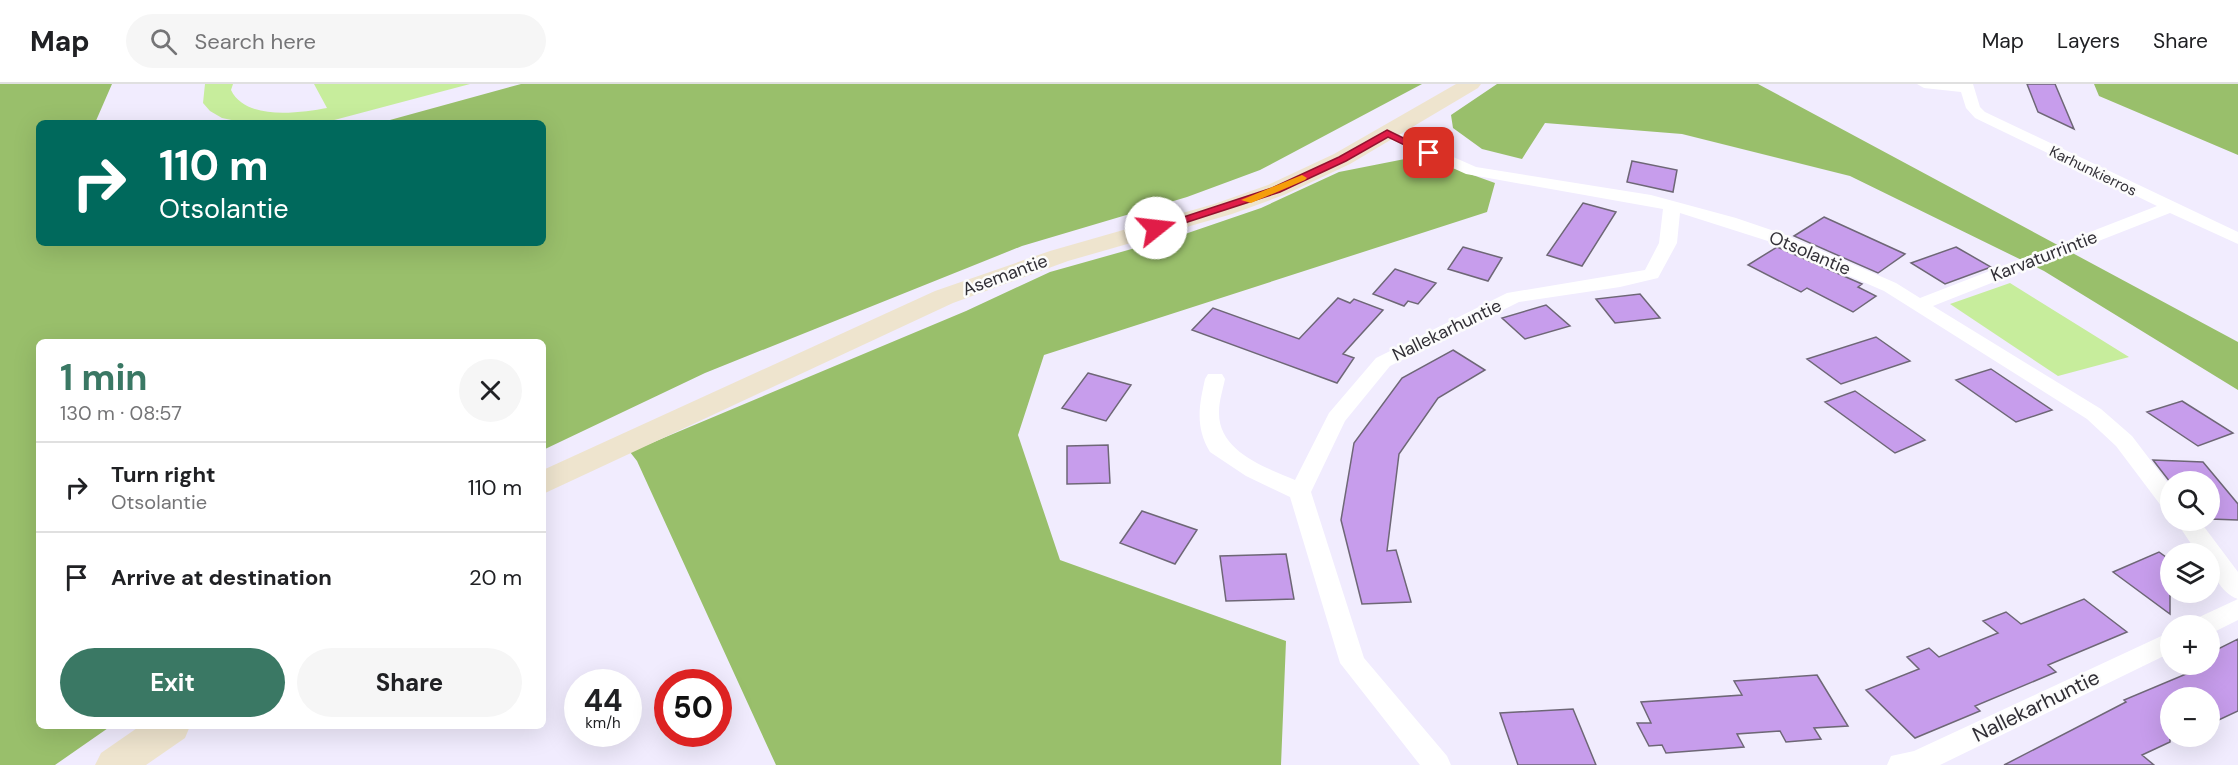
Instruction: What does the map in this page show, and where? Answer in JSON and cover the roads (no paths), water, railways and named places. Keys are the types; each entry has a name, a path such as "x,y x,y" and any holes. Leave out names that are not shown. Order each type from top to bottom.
{"main road":[{"name":"Asemantie","path":"546,482 944,297 1059,256 1214,212 1276,190 1342,159 1471,84"},
{"path":"115,765 167,729"}],"street":[{"path":"1924,84 1967,86"},
{"name":"Karhunkierros","path":"1967,86 1974,108 1980,115 2168,208 2238,239"},
{"name":"Otsolantie","path":"1387,133 1472,171 1651,200 1777,238 1890,287 2094,414 2124,441 2160,488"},
{"name":"Nallekarhuntie","path":"1300,492 1336,418 1383,362 1514,297 1620,282 1652,274 1668,243 1672,207"},
{"name":"Karvaturrintie","path":"1920,304 2168,208"},
{"path":"1215,379 1208,413 1218,447 1254,471 1300,492 1353,663 1437,765"},
{"path":"2194,531 2238,590"},
{"path":"2220,618 2238,609"},
{"name":"Nallekarhuntie","path":"1901,765 1917,763 2160,647"}]}
